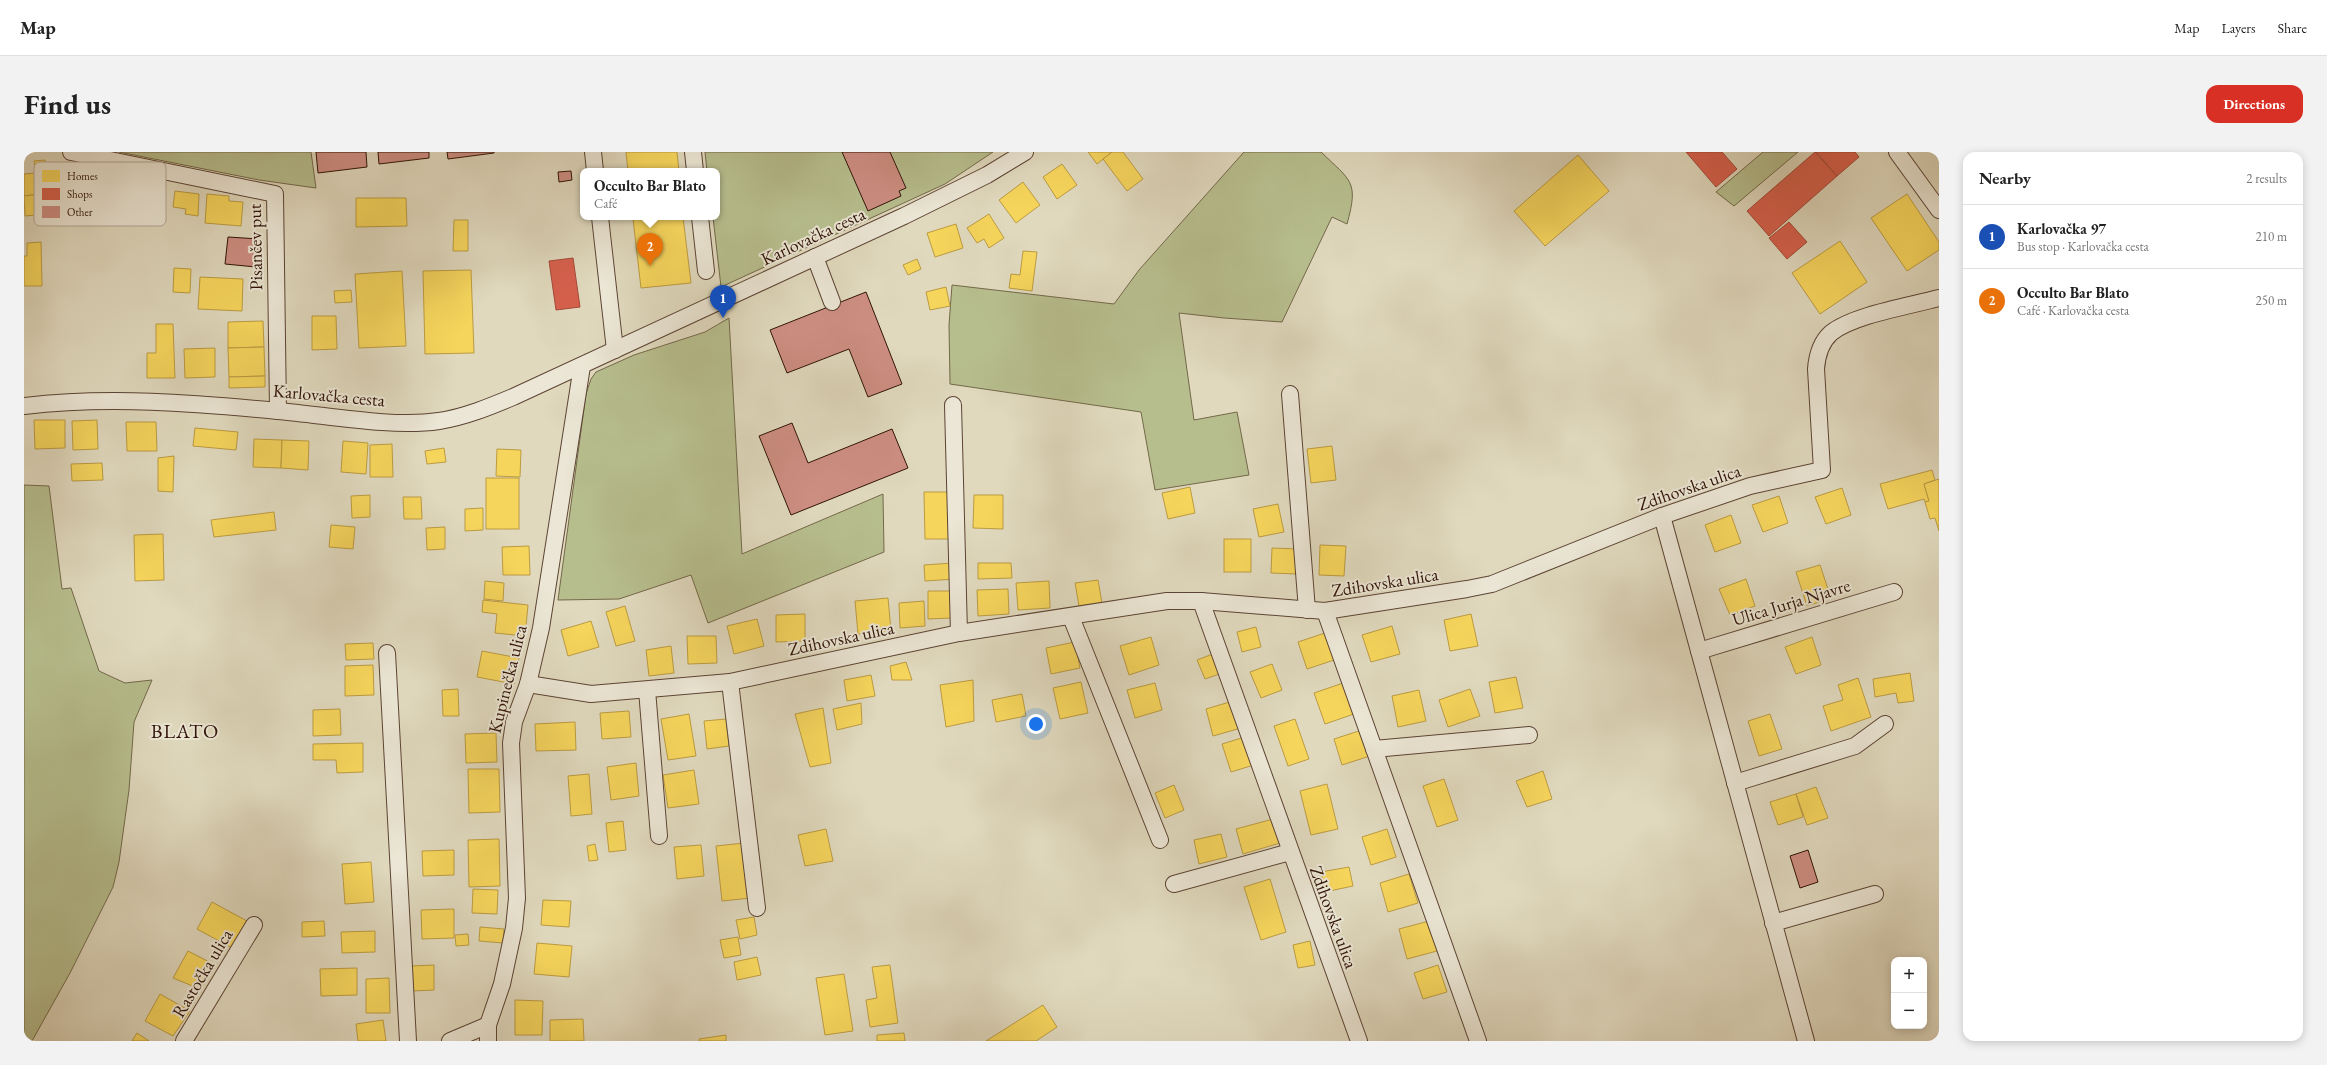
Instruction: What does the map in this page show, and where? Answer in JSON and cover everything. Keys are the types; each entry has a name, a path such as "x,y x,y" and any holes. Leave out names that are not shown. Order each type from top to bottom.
{"street":[{"name":"Pisančev put","path":"71,152 120,162"},
{"path":"593,152 595,168"},
{"path":"693,152 695,168"},
{"name":"Karlovačka cesta","path":"24,406 119,400 278,411 385,421 437,421 484,410 582,366 981,178 1025,152"},
{"path":"1897,152 1939,210"},
{"name":"Pisančev put","path":"166,172 275,194 278,411"},
{"path":"600,220 615,350"},
{"path":"700,220 706,271"},
{"path":"815,257 832,302"},
{"name":"Zdihovska ulica","path":"528,684 591,694 730,682 959,634 1167,601 1201,601 1325,611 1492,584 1662,516 1750,486 1822,470 1816,369 1817,358 1830,334 1852,321 1939,298"},
{"name":"Kupinečka ulica","path":"450,1041 488,1033 502,984 517,898 511,743 514,722 528,684 542,628 582,366"},
{"path":"1290,394 1307,610"},
{"path":"953,405 959,634"},
{"path":"1662,516 1806,1041"},
{"name":"Ulica Jurja Njavre","path":"1699,651 1894,592"},
{"name":"Zdihovska ulica","path":"1201,601 1359,1041"},
{"name":"Zdihovska ulica","path":"1325,611 1478,1041"},
{"path":"1071,617 1160,840"},
{"path":"387,653 408,1041"},
{"path":"730,682 757,908"},
{"path":"647,690 659,836"},
{"path":"1735,783 1855,746 1885,724"},
{"path":"1374,749 1529,735"},
{"path":"1174,884 1290,852"},
{"path":"1773,923 1875,894"},
{"name":"Rastočka ulica","path":"184,1041 254,925"}],"green space":[{"path":"119,152 311,152 316,188 259,180"},
{"path":"705,152 993,152 945,184 721,287 713,220 720,220 720,168 707,168"},
{"path":"1244,152 1321,152 1346,176 1352,190 1351,210 1347,224 1332,217 1282,322 1179,313 1194,420 1237,412 1249,475 1155,490 1141,412 950,384 949,325 952,285 1114,304 1139,270"},
{"path":"1763,152 1798,152 1734,206 1716,192"},
{"path":"729,318 742,554 883,494 884,552 708,623 691,575 619,599 558,600 586,394 591,379 596,372 634,355 705,332"},
{"path":"24,485 49,486 62,589 71,588 99,671 125,683 152,680 134,722 129,790 119,862 113,887 70,973 32,1041 24,1041"}],"building: Homes":[{"path":"626,152 677,152 679,168 628,168"},
{"path":"1088,152 1112,152 1097,164"},
{"path":"1112,152 1123,152 1143,179 1127,191 1103,159"},
{"path":"1578,155 1609,191 1545,246 1514,211"},
{"path":"45,160 45,162 34,162"},
{"path":"1062,164 1077,185 1057,199 1043,177"},
{"path":"34,173 34,195 24,196 24,174"},
{"path":"1023,182 1040,205 1016,223 999,200"},
{"path":"175,191 199,194 198,216 185,214 186,209 173,207"},
{"path":"207,194 229,196 229,201 243,202 241,226 205,223"},
{"path":"1907,194 1939,242 1939,250 1907,271 1871,218"},
{"path":"34,195 34,215 25,216 24,196"},
{"path":"356,198 406,198 407,226 356,227"},
{"path":"989,214 1004,238 989,248 984,239 977,243 967,228"},
{"path":"454,220 468,220 468,251 453,251"},
{"path":"633,220 683,220 691,283 641,288"},
{"path":"956,224 963,248 935,257 927,233"},
{"path":"1840,241 1867,282 1820,314 1792,273"},
{"path":"41,242 42,286 24,286 24,256 27,256 27,243"},
{"path":"1023,251 1037,252 1032,291 1009,288 1011,274 1020,275"},
{"path":"917,259 921,269 908,275 903,265"},
{"path":"174,268 191,269 190,293 173,292"},
{"path":"471,270 474,353 425,354 423,271"},
{"path":"402,271 406,346 359,348 355,274"},
{"path":"200,277 243,279 242,311 198,309"},
{"path":"946,287 950,306 930,310 926,292"},
{"path":"351,290 352,302 335,303 334,291"},
{"path":"312,316 336,316 337,349 312,350"},
{"path":"263,321 264,347 228,348 228,322"},
{"path":"156,324 173,324 175,378 147,378 147,353 156,353"},
{"path":"264,347 265,376 229,377 228,348"},
{"path":"215,348 215,377 185,378 184,349"},
{"path":"265,376 265,387 229,388 229,377"},
{"path":"34,420 65,420 65,448 35,449"},
{"path":"97,420 98,449 73,450 72,421"},
{"path":"126,422 156,422 157,451 127,451"},
{"path":"195,428 238,432 236,450 193,446"},
{"path":"254,439 282,440 281,468 253,467"},
{"path":"282,440 309,441 308,470 281,468"},
{"path":"343,441 368,443 366,474 341,472"},
{"path":"392,444 393,477 370,477 370,445"},
{"path":"1332,446 1336,480 1311,483 1307,449"},
{"path":"444,448 446,462 427,464 425,451"},
{"path":"497,449 521,450 520,477 496,476"},
{"path":"174,456 173,492 158,491 158,458"},
{"path":"102,463 103,480 72,481 71,464"},
{"path":"1932,470 1935,480 1924,484 1929,501 1925,502 1924,499 1888,509 1880,484"},
{"path":"486,478 519,478 519,529 486,529"},
{"path":"1939,479 1939,531 1935,518 1930,519 1925,502 1929,501 1924,484"},
{"path":"1190,487 1195,513 1168,519 1162,493"},
{"path":"1842,488 1851,515 1826,524 1815,497"},
{"path":"924,492 950,492 951,539 925,539"},
{"path":"370,495 370,517 352,518 351,496"},
{"path":"974,495 1003,495 1003,529 973,528"},
{"path":"1779,496 1788,523 1763,532 1752,505"},
{"path":"403,497 421,497 422,519 404,519"},
{"path":"1278,504 1284,532 1259,537 1253,509"},
{"path":"483,508 483,530 465,531 465,509"},
{"path":"274,512 276,530 214,537 211,520"},
{"path":"1731,515 1741,543 1715,552 1705,525"},
{"path":"331,525 355,527 353,549 329,547"},
{"path":"445,527 445,549 427,550 426,528"},
{"path":"163,534 164,580 135,581 134,535"},
{"path":"1224,539 1251,539 1251,572 1224,572"},
{"path":"1320,545 1346,546 1344,576 1319,575"},
{"path":"529,546 530,575 503,575 502,547"},
{"path":"1272,548 1298,549 1297,574 1271,573"},
{"path":"953,563 955,579 925,581 924,565"},
{"path":"978,563 1011,563 1012,578 978,579"},
{"path":"1820,565 1831,598 1807,606 1796,572"},
{"path":"1746,579 1755,606 1730,615 1719,589"},
{"path":"1098,580 1102,603 1079,606 1075,583"},
{"path":"485,581 504,583 503,601 484,599"},
{"path":"1049,581 1050,608 1018,610 1016,583"},
{"path":"1008,589 1009,614 978,616 977,590"},
{"path":"928,591 951,591 951,618 928,619"},
{"path":"888,598 891,631 858,634 855,601"},
{"path":"483,600 528,605 525,636 495,633 497,614 482,612"},
{"path":"924,601 925,626 900,628 899,603"},
{"path":"625,606 635,641 616,646 606,612"},
{"path":"805,614 805,641 776,642 776,615"},
{"path":"1471,614 1478,646 1450,651 1444,620"},
{"path":"757,619 764,646 734,654 727,626"},
{"path":"591,621 599,647 568,656 561,630"},
{"path":"1392,626 1400,654 1371,662 1362,635"},
{"path":"1256,627 1261,647 1242,652 1237,632"},
{"path":"1328,632 1337,659 1307,669 1298,642"},
{"path":"687,636 716,636 717,663 688,664"},
{"path":"1151,637 1159,665 1129,675 1120,646"},
{"path":"1812,637 1821,665 1796,674 1785,647"},
{"path":"1075,642 1080,668 1051,674 1046,648"},
{"path":"373,643 374,659 346,660 345,644"},
{"path":"671,646 674,673 649,676 646,650"},
{"path":"482,651 519,658 514,684 477,677"},
{"path":"1218,652 1225,672 1205,679 1197,660"},
{"path":"906,662 912,680 892,680 890,666"},
{"path":"1272,664 1282,690 1261,698 1250,672"},
{"path":"373,665 374,695 345,696 345,666"},
{"path":"1910,673 1914,701 1898,703 1896,693 1875,697 1873,679"},
{"path":"871,675 875,696 847,701 844,680"},
{"path":"1516,677 1523,708 1495,713 1489,682"},
{"path":"1858,678 1871,717 1831,731 1823,706 1843,700 1838,685"},
{"path":"973,680 974,721 946,727 940,685"},
{"path":"1081,682 1088,713 1060,719 1053,688"},
{"path":"1155,683 1162,710 1135,718 1127,690"},
{"path":"1343,683 1354,714 1325,724 1314,693"},
{"path":"458,689 459,716 443,716 442,690"},
{"path":"1470,689 1480,716 1448,727 1439,700"},
{"path":"1419,690 1426,721 1398,727 1392,696"},
{"path":"1022,694 1026,716 996,722 992,700"},
{"path":"1233,701 1241,728 1213,736 1206,709"},
{"path":"861,703 862,724 837,730 833,709"},
{"path":"823,708 831,763 810,767 795,714"},
{"path":"340,709 341,735 313,736 313,710"},
{"path":"629,711 631,737 602,739 600,713"},
{"path":"689,714 696,756 668,760 661,719"},
{"path":"1770,714 1782,749 1759,756 1748,721"},
{"path":"726,719 729,746 707,749 704,721"},
{"path":"1295,719 1309,759 1288,766 1274,726"},
{"path":"575,722 576,750 536,751 535,724"},
{"path":"1362,730 1370,756 1342,765 1334,739"},
{"path":"496,733 497,762 466,763 465,734"},
{"path":"1248,736 1257,764 1231,772 1222,744"},
{"path":"363,743 363,772 337,773 336,760 313,760 313,744"},
{"path":"636,763 639,796 611,800 607,767"},
{"path":"468,769 499,769 500,812 469,813"},
{"path":"694,770 699,804 668,808 663,775"},
{"path":"1543,771 1552,799 1527,807 1516,781"},
{"path":"589,774 592,814 571,816 568,776"},
{"path":"1444,779 1458,820 1437,827 1423,786"},
{"path":"1327,784 1338,829 1311,835 1300,791"},
{"path":"1174,785 1184,810 1165,818 1155,793"},
{"path":"1816,787 1828,818 1807,825 1796,794"},
{"path":"1796,794 1803,817 1778,825 1770,802"},
{"path":"1273,819 1280,843 1243,854 1236,829"},
{"path":"623,821 626,850 609,852 606,823"},
{"path":"826,829 833,861 805,866 798,835"},
{"path":"1387,829 1396,857 1371,865 1362,837"},
{"path":"1221,834 1227,857 1199,864 1194,840"},
{"path":"499,839 500,886 469,887 468,840"},
{"path":"744,843 751,898 722,901 716,846"},
{"path":"595,844 598,860 589,861 587,846"},
{"path":"701,845 704,876 677,879 674,847"},
{"path":"454,850 454,875 423,876 422,851"},
{"path":"371,862 374,902 345,904 342,864"},
{"path":"1349,867 1353,886 1325,892 1321,872"},
{"path":"1409,874 1418,903 1388,912 1380,883"},
{"path":"1270,879 1286,932 1261,940 1244,887"},
{"path":"473,889 498,890 497,914 472,913"},
{"path":"543,900 571,901 569,927 541,925"},
{"path":"212,902 247,921 232,948 197,929"},
{"path":"454,909 454,938 422,939 421,910"},
{"path":"754,917 757,935 740,939 736,920"},
{"path":"324,921 325,936 302,937 302,922"},
{"path":"1429,921 1437,951 1407,959 1399,929"},
{"path":"480,927 504,929 503,943 479,941"},
{"path":"375,931 375,952 342,953 341,932"},
{"path":"468,934 469,945 456,946 455,935"},
{"path":"738,937 741,955 724,958 720,940"},
{"path":"1310,941 1315,965 1298,968 1293,945"},
{"path":"537,943 572,946 569,977 534,974"},
{"path":"188,951 215,965 200,989 173,978"},
{"path":"757,957 761,975 737,980 734,962"},
{"path":"434,965 434,990 412,991 411,966"},
{"path":"890,965 898,1023 870,1027 866,1000 877,998 872,967"},
{"path":"1438,965 1447,992 1423,999 1414,973"},
{"path":"357,968 357,995 321,996 320,969"},
{"path":"844,974 853,1031 825,1035 816,978"},
{"path":"389,978 390,1013 366,1013 366,979"},
{"path":"160,994 190,1011 173,1036 145,1021"},
{"path":"515,1000 543,1001 542,1035 515,1035"},
{"path":"1043,1005 1057,1027 1036,1041 986,1041"},
{"path":"583,1019 584,1041 550,1041 550,1020"},
{"path":"383,1020 386,1041 358,1041 356,1024"},
{"path":"137,1033 149,1041 132,1041"},
{"path":"904,1033 905,1041 877,1041 877,1035"},
{"path":"726,1035 726,1041 699,1041 699,1039"}],"building: Shops":[{"path":"1686,152 1722,152 1737,169 1716,187"},
{"path":"1815,152 1837,176 1769,236 1747,211"},
{"path":"1816,152 1855,152 1859,157 1837,176"},
{"path":"1789,222 1807,242 1787,259 1769,238"},
{"path":"573,258 580,307 556,310 549,261"}],"building: Other":[{"path":"316,152 366,152 367,167 318,173"},
{"path":"378,152 429,152 429,158 379,164"},
{"path":"447,152 494,152 494,153 448,159"},
{"path":"842,152 890,152 906,188 899,191 901,196 868,211"},
{"path":"571,171 572,180 559,182 558,172"},
{"path":"228,237 259,239 256,267 225,264"},
{"path":"866,292 902,384 868,397 849,349 787,373 770,330"},
{"path":"792,423 808,463 892,429 908,468 791,515 759,436"},
{"path":"1808,850 1818,882 1800,888 1790,856"}],"place":[{"name":"Occulto Bar Blato","path":"650,266"},
{"name":"Karlovačka 97","path":"723,318"}],"district":[{"name":"BLATO","path":"185,731"}]}
